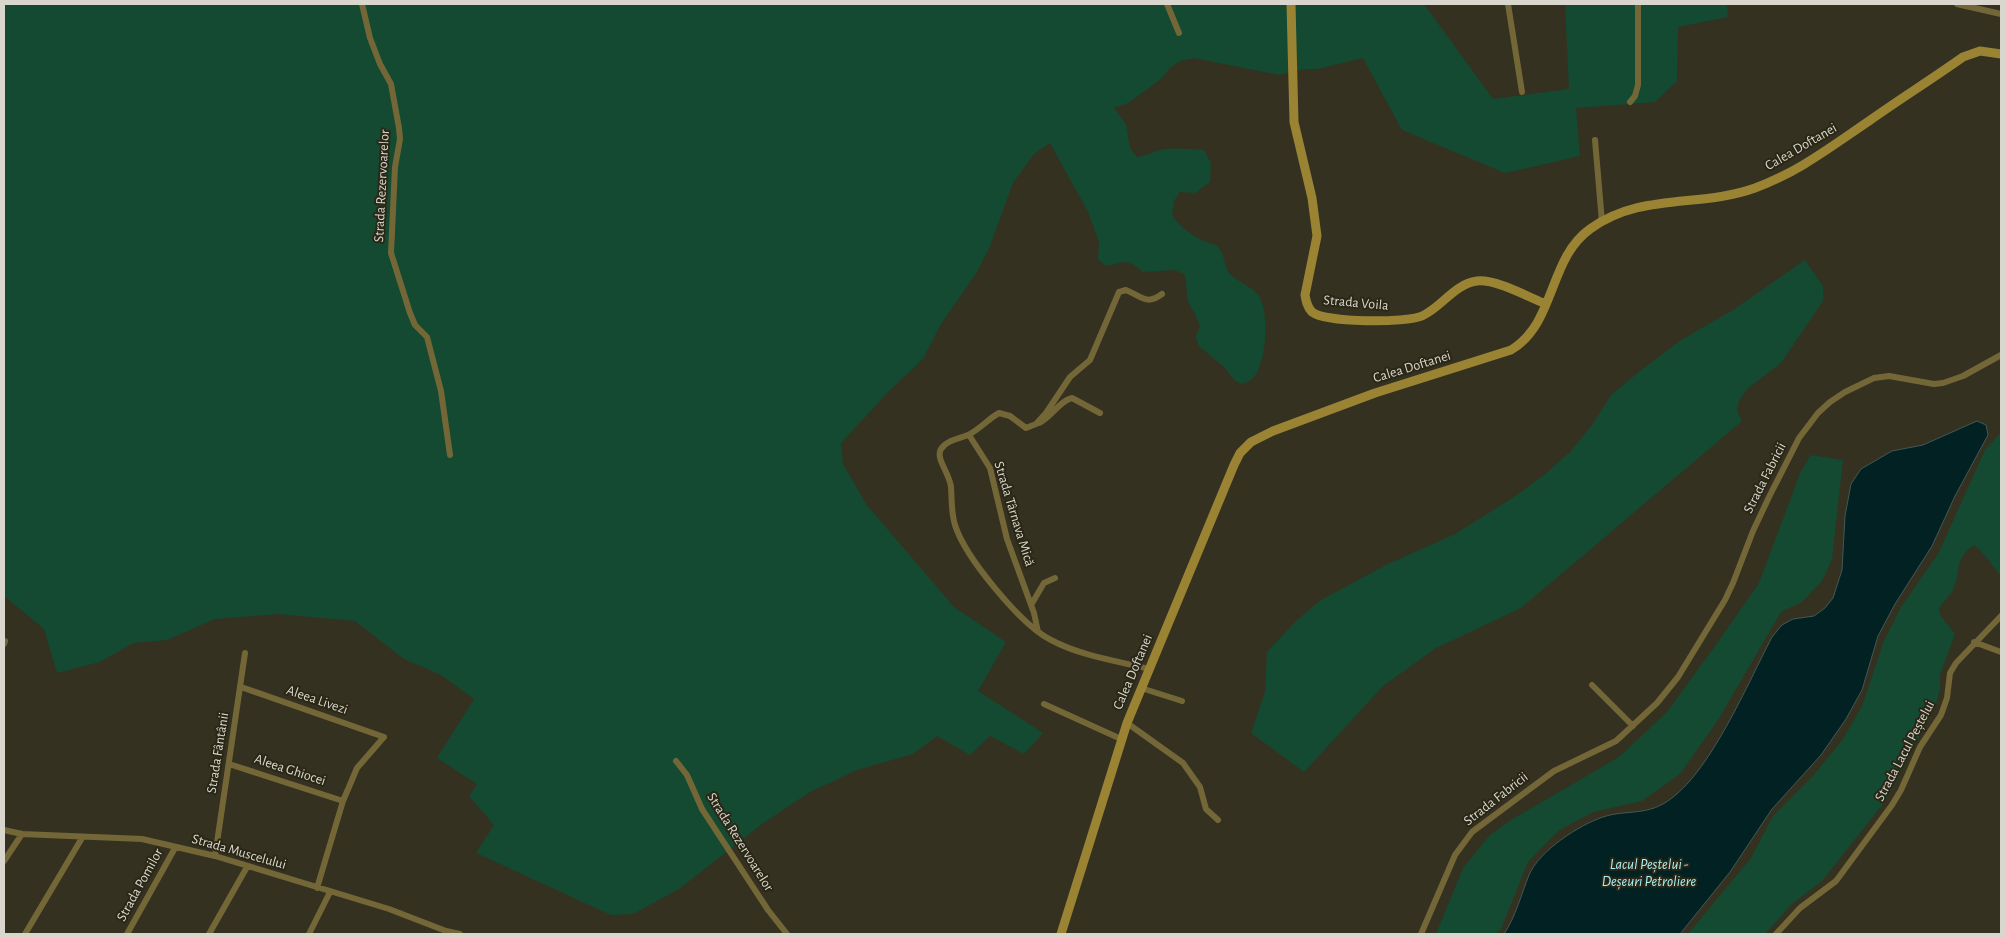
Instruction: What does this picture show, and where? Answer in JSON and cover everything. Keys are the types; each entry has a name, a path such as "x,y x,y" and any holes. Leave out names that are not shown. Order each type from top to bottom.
{"main road":[{"name":"Strada Voila","path":"1291,4 1294,122 1312,198 1318,236 1305,295 1312,311 1325,317 1348,319 1412,319 1428,313 1462,285 1481,281 1513,290 1546,304"},
{"name":"Calea Doftanei","path":"1061,934 1127,723 1234,465 1240,453 1251,442 1273,431 1374,393 1511,350 1530,335 1539,321 1557,274 1569,251 1583,234 1602,222 1644,205 1729,195 1768,182 1817,157 1963,57 1980,51 2001,54"}],"street":[{"name":"Strada Rezervoarelor","path":"362,4 370,38 380,64 391,84 399,128 400,139 394,166 391,254 415,325 427,337 441,391 450,455"},
{"path":"1168,4 1179,33"},
{"path":"1508,4 1522,92"},
{"path":"1630,102 1635,96 1638,85 1638,4"},
{"path":"1957,4 2001,14"},
{"path":"1595,140 1602,222"},
{"path":"1036,424 1046,413 1070,376 1090,360 1119,292 1126,290 1146,300 1156,298 1162,294"},
{"name":"Strada Fabricii","path":"1421,934 1455,855 1472,832 1554,771 1608,746 1657,703 1678,677 1733,583 1753,531 1799,438 1818,413 1845,392 1874,378 1888,376 1943,384 1963,376 2001,355"},
{"path":"1100,413 1072,398 1066,400 1047,419 1026,428 1010,416 998,413 969,435 946,444 940,450 939,456 950,481 954,524 964,544 982,570 1020,615 1038,632 1053,641 1074,649 1150,669"},
{"name":"Strada Târnava Mică","path":"969,435 990,468 1007,539 1031,605 1038,632"},
{"path":"1031,605 1044,583 1055,578"},
{"name":"Strada Lacul Peștelui","path":"1776,934 1800,908 1836,882 1892,805 1901,790 1920,747 1941,715 1947,698 1950,673 1974,642 2001,616"},
{"path":"1974,642 2001,652"},
{"name":"Strada Fântânii","path":"215,856 246,653"},
{"path":"1592,685 1633,726"},
{"name":"Aleea Livezi","path":"241,687 384,737 356,768 343,801"},
{"path":"1141,688 1182,701"},
{"path":"1044,704 1121,739"},
{"path":"1127,723 1183,763 1192,773 1200,787 1206,809 1218,820"},
{"name":"Strada Rezervoarelor","path":"676,761 686,775 702,809 768,910 786,934"},
{"name":"Aleea Ghiocei","path":"229,764 343,801"},
{"path":"317,888 343,801"},
{"name":"Strada Muscelului","path":"4,830 22,834 82,838 142,839 215,856 389,909 446,931 460,934"},
{"path":"4,861 22,834"},
{"path":"25,934 82,838"},
{"name":"Strada Pomilor","path":"127,934 175,848"},
{"path":"209,934 247,867"},
{"path":"309,934 330,892"}],"green space":[{"path":"4,4 1424,4 1493,99 1569,89 1565,4 1727,4 1728,17 1678,27 1677,81 1655,102 1576,108 1580,156 1505,173 1402,130 1363,58 1317,69 1304,69 1280,75 1194,58 1180,61 1170,68 1161,79 1128,103 1114,108 1126,124 1130,148 1137,157 1160,150 1182,148 1204,150 1211,163 1210,182 1195,193 1180,192 1174,201 1172,215 1190,233 1218,247 1230,274 1255,292 1262,302 1265,324 1264,350 1257,372 1252,379 1242,384 1234,380 1225,368 1198,345 1196,336 1200,326 1188,302 1185,275 1175,270 1143,272 1126,262 1106,266 1098,259 1099,242 1088,212 1050,143 1034,154 1013,183 990,246 977,272 941,324 923,359 890,390 841,443 843,464 866,504 954,607 1006,642 978,691 1043,733 1024,754 990,736 970,755 937,736 913,754 857,770 810,792 762,824 679,889 633,914 611,915 476,853 494,825 469,796 477,784 437,758 474,699 441,675 404,659 355,621 278,614 215,619 167,640 133,643 100,662 57,673 44,629 4,596"},
{"path":"1805,260 1823,286 1823,301 1781,363 1747,389 1739,401 1737,411 1742,421 1521,608 1436,648 1383,686 1304,772 1251,733 1265,692 1267,652 1297,620 1321,600 1386,565 1455,534 1517,495 1570,452 1592,425 1611,395 1640,371 1681,340 1733,310"},
{"path":"2001,432 2001,576 1974,545 1963,556 1952,592 1939,608 1940,615 1955,634 1940,675 1940,689 1935,707 1886,800 1822,881 1792,904 1765,934 1688,934 1751,858 1773,816 1812,777 1843,739 1863,704 1883,643 1901,607 1938,554 1985,450"},
{"path":"1811,455 1843,460 1832,559 1822,581 1802,602 1781,612 1718,720 1680,774 1642,801 1593,812 1558,831 1528,862 1501,929 1495,934 1436,934 1463,868 1490,835 1511,820 1619,757 1667,712 1759,583 1801,471"}],"water":[{"name":"Lacul Peștelui - Deșeuri Petroliere","path":"1977,421 1986,425 1988,435 1955,496 1932,546 1895,604 1878,636 1862,690 1846,719 1821,755 1772,809 1730,872 1680,934 1504,934 1515,913 1529,875 1541,857 1561,840 1593,821 1612,815 1654,808 1672,798 1687,784 1715,746 1772,637 1782,625 1793,619 1814,616 1825,608 1833,598 1842,570 1845,516 1851,484 1861,469 1892,451 1923,445"}]}
